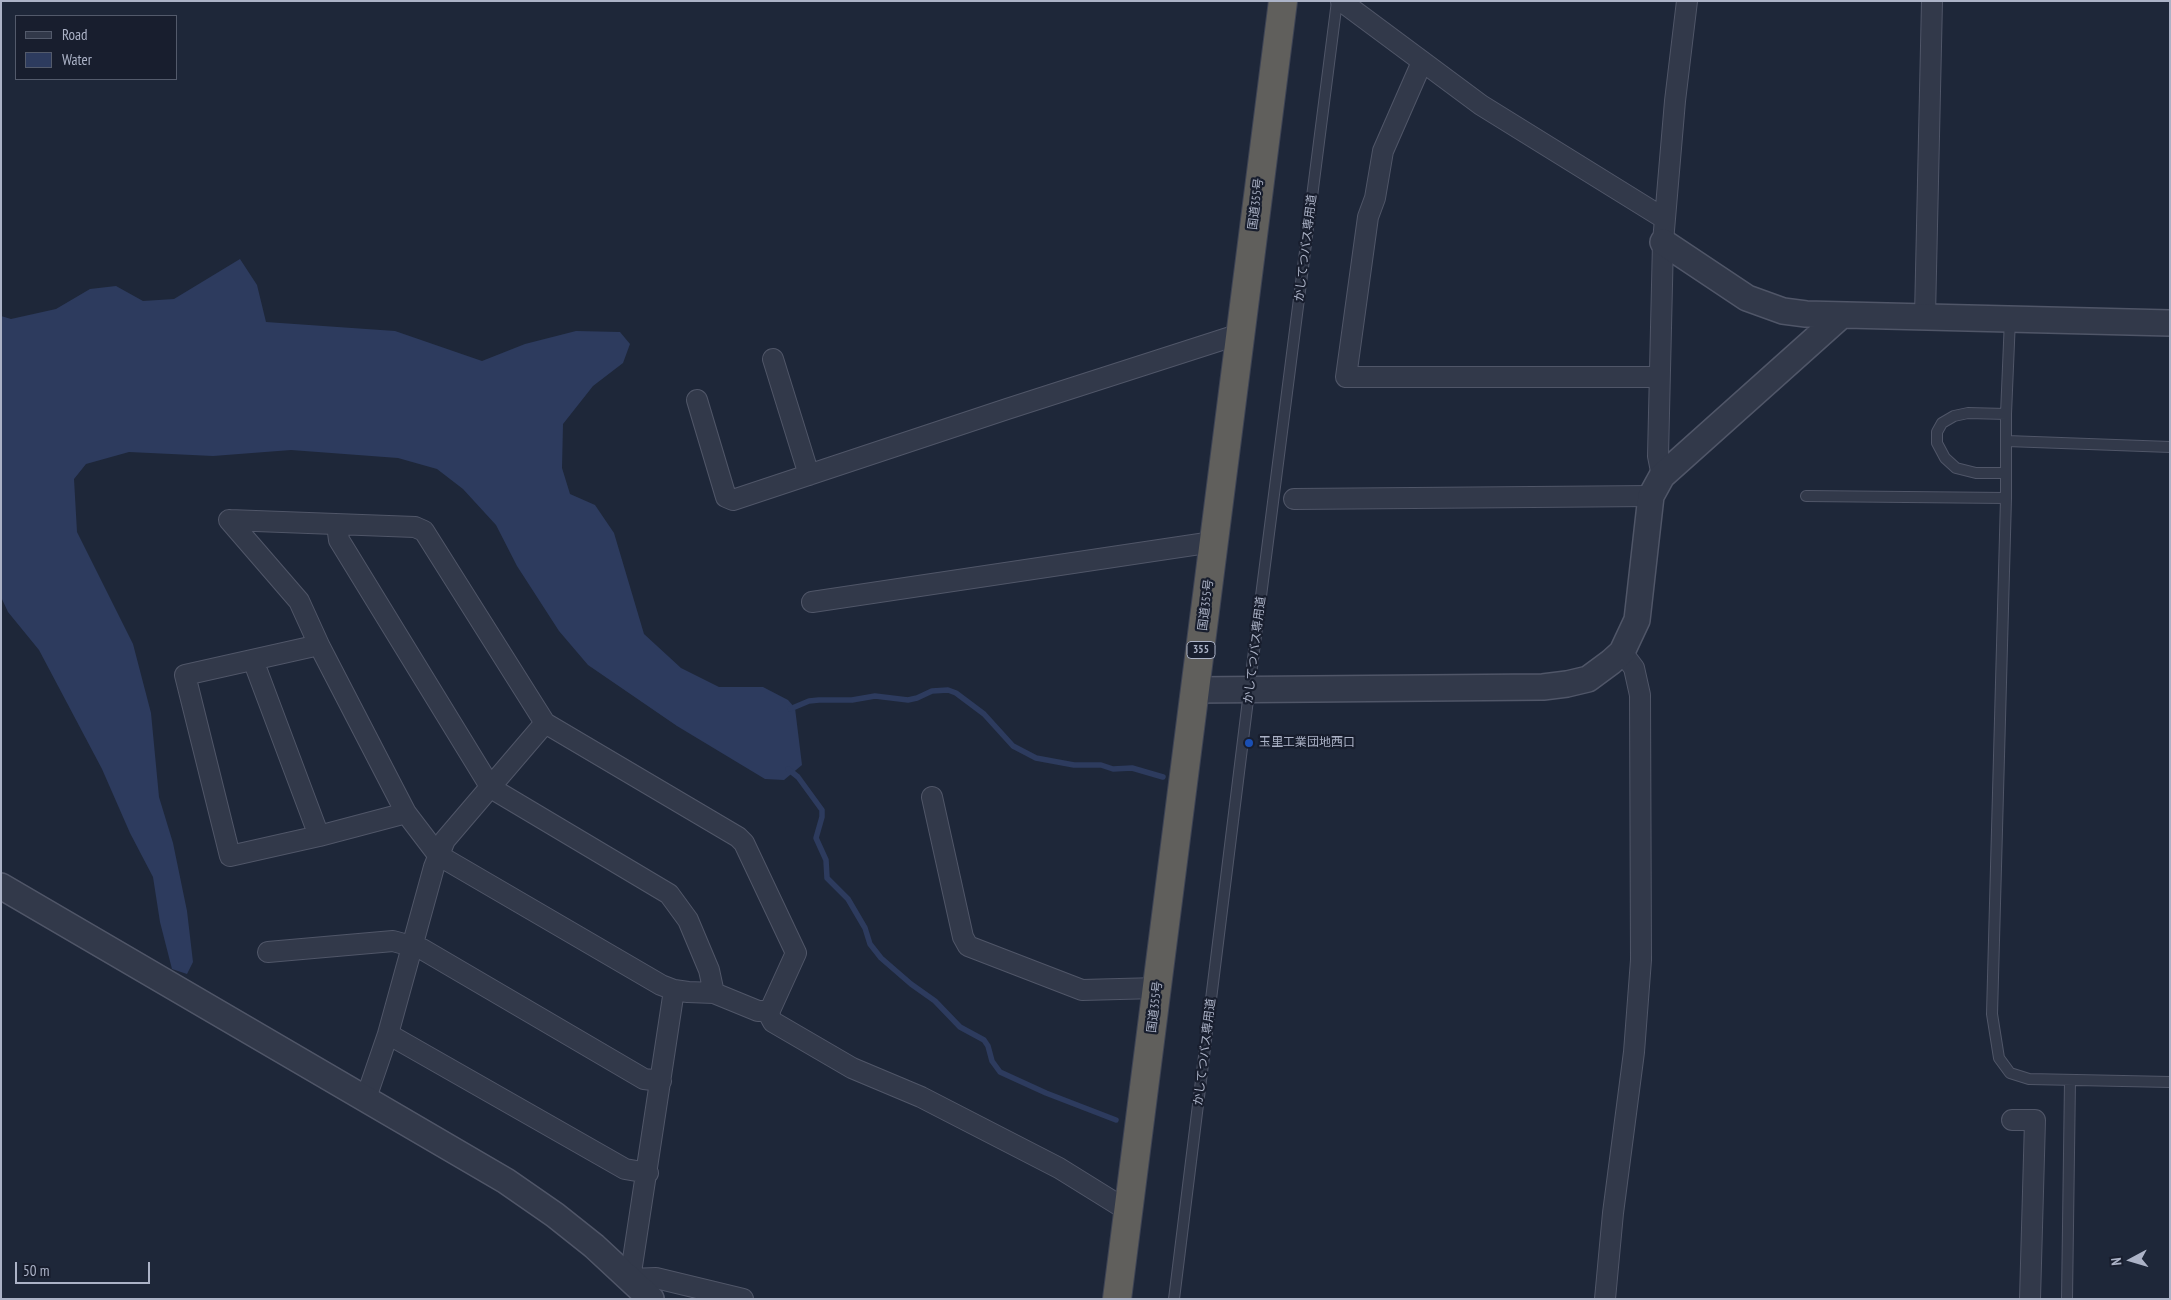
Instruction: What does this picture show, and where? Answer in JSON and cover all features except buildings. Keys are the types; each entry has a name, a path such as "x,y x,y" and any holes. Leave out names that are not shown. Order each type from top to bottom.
{"highway":[{"name":"国道355号","path":"1117,1299 1196,690 1282,1"}],"street":[{"path":"1196,690 1543,687 1588,679 1622,652 1637,620 1656,486 1664,231 1674,101 1687,1"},
{"path":"1925,316 1932,1"},
{"path":"1346,3 1422,62 1664,231 1747,298 1762,305 1783,311 1842,315 2170,323"},
{"path":"1422,62 1383,151 1375,198 1368,217 1346,377 1660,377"},
{"path":"1294,499 1656,486 1842,315"},
{"path":"697,400 726,496 729,499 738,500 1240,334"},
{"path":"773,359 809,475"},
{"path":"229,520 337,525 415,526 424,531 545,723 738,837 744,843 796,953 771,1008 767,1011 758,1011 714,993 674,990 661,985 438,855 406,813 319,645 299,601 229,520"},
{"path":"337,525 339,540 491,788 669,894 688,920 709,970 714,993"},
{"path":"812,602 1213,542"},
{"path":"319,645 185,675 230,856 319,836 406,813"},
{"path":"1605,1299 1613,1213 1634,1052 1641,960 1640,695 1634,668 1622,652"},
{"path":"253,660 319,836"},
{"path":"366,1098 388,1034 438,855 445,840 545,723"},
{"path":"932,797 963,937 968,946 1082,990 1157,988"},
{"path":"1,886 506,1181 586,1240 651,1299"},
{"path":"268,952 394,941 422,950 644,1079 661,1081"},
{"path":"630,1279 648,1173 674,990"},
{"path":"767,1011 773,1022 852,1068 921,1097 1058,1168 1117,1204 1129,1209"},
{"path":"388,1034 625,1169 648,1173"},
{"path":"2012,1120 2035,1120 2030,1299"},
{"path":"630,1279 656,1278 743,1299"}],"lane":[{"name":"かしてつバス専用道","path":"1174,1299 1250,689 1346,3"},
{"path":"2010,318 2006,414 2006,498 1992,1014 2000,1058 2010,1073 2029,1079 2170,1082"},
{"path":"2006,414 1968,413 1954,416 1942,423 1937,432 1937,444 1944,458 1956,468 1976,473 2006,473"},
{"path":"2007,441 2170,447"},
{"path":"1806,496 2006,498"},
{"path":"2067,1299 2070,1080"}],"water":[{"path":"240,259 257,285 266,322 395,331 482,361 525,344 576,331 620,332 630,344 623,363 593,386 563,424 562,468 570,494 595,505 614,533 644,634 681,668 719,687 763,687 788,700 795,708 802,765 784,780 765,779 677,726 588,665 559,631 517,566 496,525 463,489 437,469 398,458 291,450 213,456 129,452 86,464 74,479 77,532 133,644 151,713 159,797 173,843 187,911 193,962 187,974 172,969 160,922 153,877 130,833 102,769 39,650 8,612 1,597 1,316 11,319 56,309 90,289 116,286 143,301 174,299"}],"waterway":[{"path":"790,709 809,701 852,700 875,696 908,700 932,691 948,690 956,693 984,714 1013,746 1036,758 1074,765 1101,765 1113,769 1132,768 1163,777"},
{"path":"788,769 798,777 822,810 816,838 826,860 827,878 848,899 865,928 870,944 881,958 911,984 935,1001 960,1027 984,1040 988,1046 992,1061 1000,1072 1046,1093 1116,1120"}],"place":[{"name":"玉里工業団地西口","path":"1249,743"}]}
